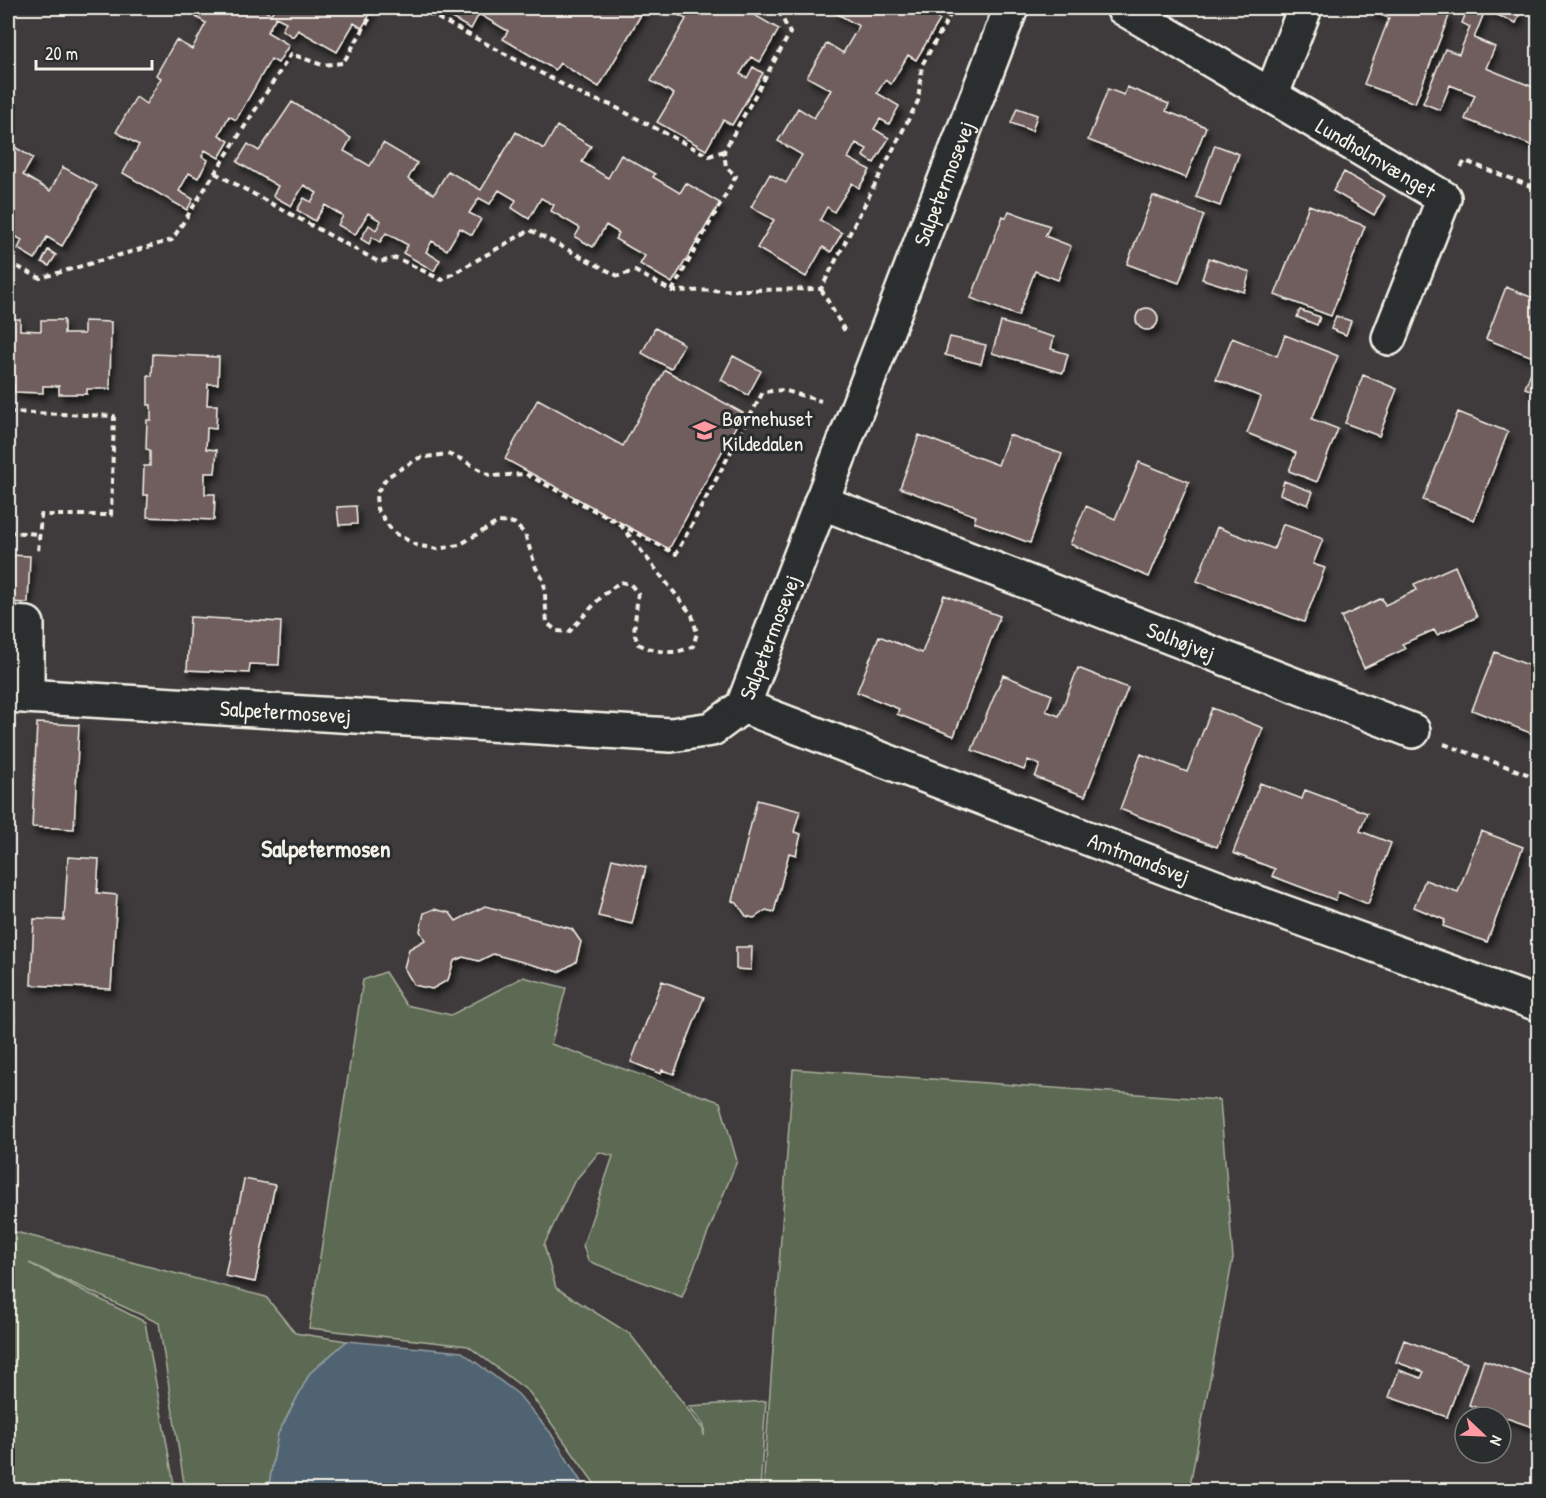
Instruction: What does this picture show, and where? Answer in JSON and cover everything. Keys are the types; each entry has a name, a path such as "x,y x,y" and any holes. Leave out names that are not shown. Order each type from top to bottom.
{"street":[{"name":"Salpetermosevej","path":"17,695 671,735 712,729 743,706 1011,8"},
{"name":"Lundholmvænget","path":"1123,8 1272,94 1444,198 1389,338"},
{"path":"1272,94 1305,8"},
{"name":"Solhøjvej","path":"821,502 1413,731"},
{"path":"8,623 27,624 17,695"},
{"name":"Amtmandsvej","path":"743,706 1217,887 1539,1004"}],"path":[{"path":"8,261 40,278 172,240 291,54 322,65 343,63 376,8"},
{"path":"419,8 586,97 611,105 709,156 724,151"},
{"path":"672,291 736,176 726,167 724,151 790,33 777,8"},
{"path":"821,289 918,101 922,65 954,8"},
{"path":"1444,198 1465,160 1539,189"},
{"path":"215,173 379,262 397,258 442,280 530,230 618,276 635,271 672,291 821,289"},
{"path":"821,289 839,321"},
{"path":"620,524 692,615 697,633 693,646 679,654 652,650 638,644 634,632 638,592 630,584 620,582 602,596 569,632 557,631 547,622 544,581 536,568 525,534 514,523 498,522 459,545 437,549 416,545 393,532 377,509 376,494 387,477 418,458 447,454 491,476 526,474 620,524 676,554 763,392 783,390 822,402"},
{"path":"8,412 114,416 111,515 41,515 38,552"},
{"path":"8,532 39,534"},
{"path":"1413,731 1539,778"}],"green space":[{"path":"385,972 406,1005 451,1015 523,977 566,988 551,1044 720,1102 737,1161 682,1297 588,1261 583,1245 613,1156 599,1152 574,1182 544,1245 556,1288 630,1334 703,1429 704,1436 704,1426 689,1406 766,1401 760,1490 599,1490 529,1392 468,1346 309,1328 363,980"},
{"path":"8,1018 15,1018 8,1152"},
{"path":"793,1069 1220,1100 1233,1258 1189,1490 763,1490"},
{"path":"8,1230 266,1297 295,1333 347,1341 310,1373 278,1434 268,1490 185,1490 159,1323 29,1263 145,1322 175,1490 8,1490"}],"water":[{"path":"347,1341 462,1352 518,1394 550,1432 586,1490 268,1490 278,1434 310,1373"}],"building":[{"path":"201,8 259,8 271,14 275,8 373,9 362,28 354,23 337,52 298,30 293,37 282,30 286,22 276,17 267,32 289,45 278,63 271,59 236,120 229,116 219,135 229,141 219,158 205,150 202,156 208,160 198,178 189,173 179,191 193,199 187,210 123,173 139,145 116,132 136,97 146,104 161,78 156,75 176,40 192,49 206,23 196,17"},
{"path":"441,8 645,8 599,87 560,63 555,70 503,39 508,31 479,14 471,29 439,11"},
{"path":"683,8 742,8 779,29 760,62 751,57 740,74 747,78 753,67 763,73 732,125 723,120 706,150 657,122 674,94 651,81 686,19 678,15"},
{"path":"837,8 927,8 925,11 940,20 916,60 908,55 891,84 885,80 877,93 899,106 889,124 880,119 874,129 889,138 874,163 863,156 867,149 856,143 848,158 870,170 859,188 852,183 834,212 827,207 820,220 842,233 831,252 823,247 806,277 757,248 774,220 751,207 770,174 786,183 802,155 778,141 798,108 814,118 831,90 807,77 827,43 843,53 859,26 834,12"},
{"path":"1369,8 1426,8 1449,16 1415,103 1364,84 1389,18 1368,10"},
{"path":"1468,8 1486,8 1474,38 1495,47 1486,68 1538,89 1538,148 1465,119 1475,95 1450,85 1440,110 1423,103 1445,49 1459,54 1470,27 1462,23"},
{"path":"1491,8 1522,8 1516,23 1490,12"},
{"path":"1127,87 1169,104 1166,111 1206,127 1186,178 1088,140 1108,89 1124,95"},
{"path":"292,102 351,138 344,151 370,166 383,143 417,163 408,179 434,194 448,171 481,190 516,132 544,149 557,126 591,146 582,162 608,178 621,155 655,174 653,177 680,193 686,183 720,203 672,283 640,264 645,256 615,239 619,233 606,225 593,247 575,237 580,228 551,211 554,205 541,198 529,219 512,208 516,200 499,190 490,204 479,198 469,213 481,219 472,235 460,228 447,250 432,241 426,252 440,260 434,271 403,253 408,245 386,233 380,242 372,237 369,244 361,239 369,225 376,230 381,221 368,213 355,235 338,225 343,216 325,205 315,221 297,210 304,198 311,202 317,193 304,185 291,206 273,196 278,186 237,162 248,144 259,151"},
{"path":"1017,108 1037,115 1032,131 1011,123"},
{"path":"8,143 33,158 23,175 50,191 63,167 97,186 62,246 47,237 35,259 18,249 22,240 8,232"},
{"path":"1215,145 1239,154 1220,206 1196,197"},
{"path":"1344,172 1385,196 1374,215 1333,191"},
{"path":"1153,196 1204,215 1179,283 1127,264"},
{"path":"1309,205 1365,226 1331,316 1275,295"},
{"path":"1009,211 1050,226 1045,236 1071,246 1058,280 1035,271 1018,316 971,298 1003,216 1006,218"},
{"path":"48,250 56,255 49,266 42,262"},
{"path":"1209,258 1250,272 1244,292 1202,279"},
{"path":"1506,287 1538,300 1538,359 1486,339"},
{"path":"1147,308 1155,311 1158,319 1155,327 1147,330 1139,327 1136,319 1139,311"},
{"path":"1300,310 1320,317 1317,325 1297,317"},
{"path":"1336,316 1351,321 1346,335 1331,329"},
{"path":"8,319 20,319 20,330 41,331 41,320 64,320 64,334 84,334 84,321 111,322 110,389 87,389 87,394 59,394 59,386 43,386 43,393 14,392 14,385 8,385"},
{"path":"1001,322 1054,337 1051,349 1068,354 1063,373 992,353"},
{"path":"655,328 684,344 671,369 642,353"},
{"path":"1285,335 1338,356 1312,419 1338,429 1317,482 1289,471 1296,453 1247,433 1261,397 1216,379 1232,338 1277,356"},
{"path":"950,337 986,345 981,364 945,355"},
{"path":"153,354 219,357 218,384 208,384 207,405 217,405 216,429 207,428 206,449 217,450 215,473 205,473 205,494 215,494 214,520 147,517 148,495 143,495 144,466 150,466 150,450 146,449 147,420 151,420 151,405 148,405 148,375 152,376"},
{"path":"733,356 761,371 748,395 721,380"},
{"path":"1534,364 1538,366 1538,393 1525,388"},
{"path":"665,370 743,413 669,549 505,459 538,399 623,446"},
{"path":"1363,375 1397,389 1379,436 1345,423"},
{"path":"1458,412 1508,432 1474,520 1423,500"},
{"path":"919,435 998,465 1009,435 1062,454 1030,543 974,522 976,516 900,488"},
{"path":"1139,462 1189,482 1149,577 1070,544 1086,506 1115,519"},
{"path":"1284,481 1313,492 1308,505 1280,494"},
{"path":"356,506 357,524 339,525 337,507"},
{"path":"1283,524 1323,539 1313,564 1325,568 1304,622 1197,581 1217,527 1274,549"},
{"path":"8,555 30,556 28,603 8,602"},
{"path":"1455,566 1477,617 1437,635 1434,630 1402,644 1405,649 1364,668 1341,617 1382,598 1385,605 1417,590 1414,584"},
{"path":"944,595 1000,616 954,736 897,714 899,709 857,692 879,636 922,653"},
{"path":"190,617 281,622 279,665 250,664 249,673 187,670"},
{"path":"1495,652 1538,669 1538,736 1472,710"},
{"path":"1078,668 1128,688 1085,796 1035,777 1040,765 1028,760 1024,770 972,750 1003,675 1052,695 1046,711 1059,716"},
{"path":"1212,708 1263,728 1217,847 1120,809 1141,754 1187,772"},
{"path":"37,723 79,725 74,829 32,827"},
{"path":"1260,783 1302,799 1305,790 1367,813 1360,831 1391,843 1368,904 1338,892 1335,900 1272,876 1275,869 1233,853"},
{"path":"757,800 800,811 794,832 801,834 796,855 789,853 774,912 766,910 754,918 746,916 737,903 732,901"},
{"path":"1481,831 1523,847 1487,942 1443,926 1445,920 1414,907 1425,880 1458,892"},
{"path":"68,857 99,859 97,893 117,895 111,989 31,985 34,919 64,920"},
{"path":"612,859 646,867 632,924 598,916"},
{"path":"485,906 572,929 581,942 576,962 559,972 493,954 479,961 463,957 454,961 448,980 432,989 414,985 404,968 409,949 425,940 420,931 424,913 434,909 450,913 456,921"},
{"path":"736,947 752,947 751,970 736,969"},
{"path":"662,981 704,997 674,1074 662,1070 661,1074 631,1062"},
{"path":"244,1179 275,1185 255,1282 225,1276"},
{"path":"1404,1340 1467,1363 1447,1417 1389,1397 1399,1370 1421,1378 1424,1372 1396,1362"},
{"path":"1484,1360 1538,1379 1538,1429 1513,1420 1513,1405 1469,1405"}],"place":[{"name":"Børnehuset Kildedalen","path":"704,431"}],"district":[{"name":"Salpetermosen","path":"326,848"}]}
